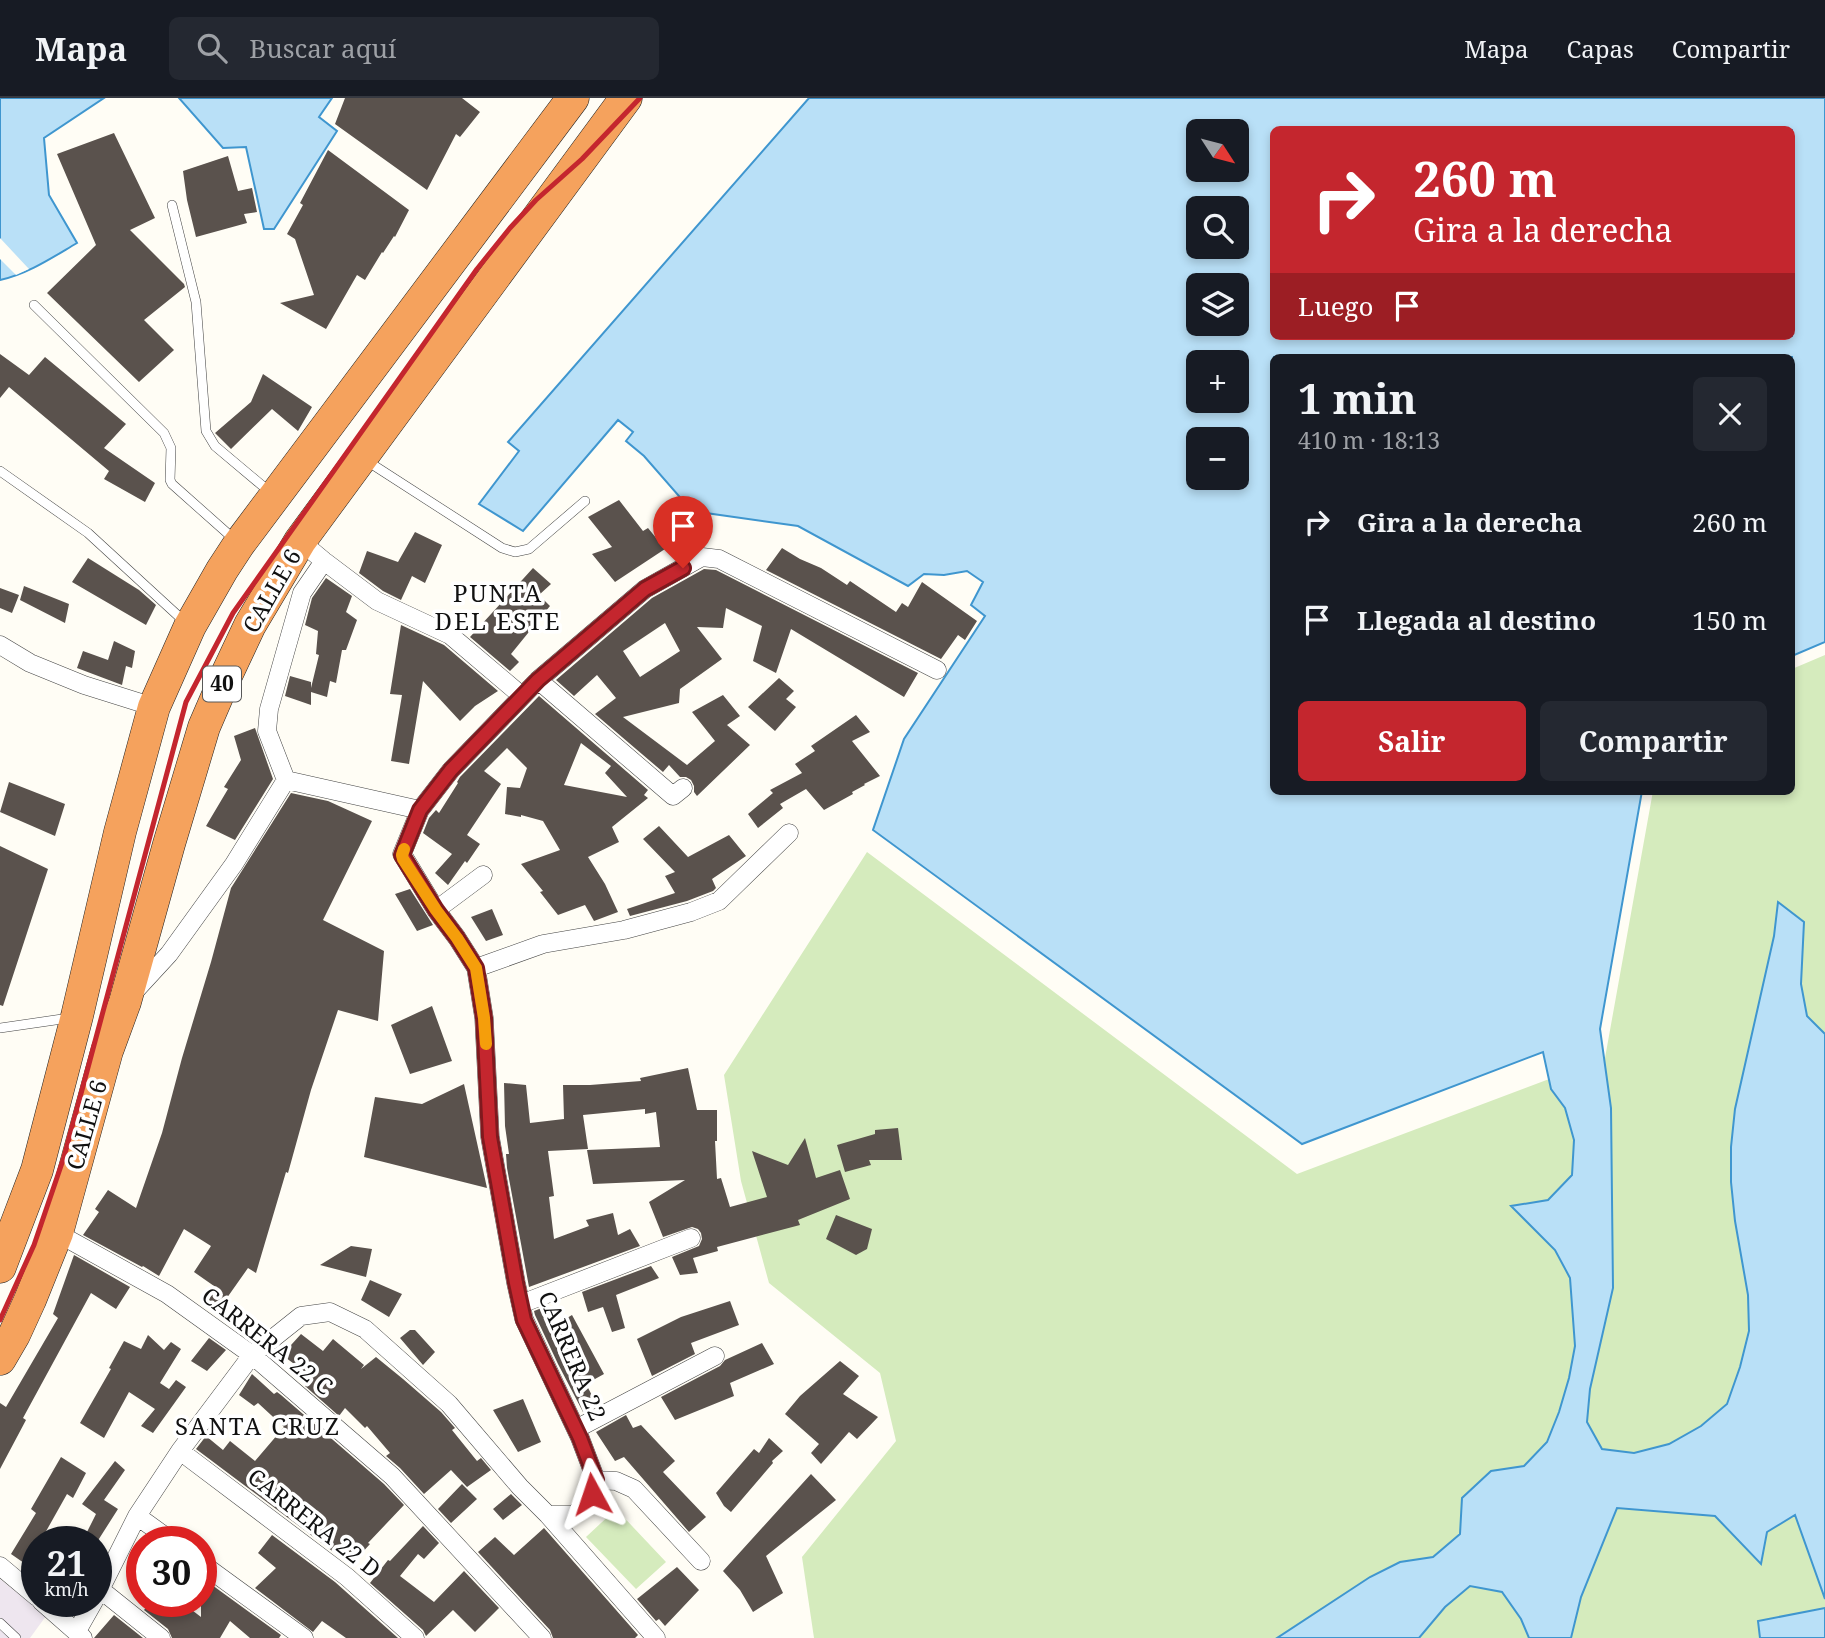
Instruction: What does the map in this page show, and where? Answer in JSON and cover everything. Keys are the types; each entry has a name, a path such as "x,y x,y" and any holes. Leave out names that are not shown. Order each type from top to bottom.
{"highway":[{"name":"CALLE 6","path":"0,1267 37,1171 120,832 154,707 190,626 239,544 573,98"},
{"name":"CALLE 6","path":"0,1359 30,1300 57,1233 107,1051 125,1002 204,727 250,625 300,541 626,98"}],"street":[{"path":"300,541 377,601 450,635 522,696"},
{"path":"286,780 420,810 451,770 538,680 645,589 702,556 719,559 937,670"},
{"path":"286,780 267,731 269,709 302,593 324,561"},
{"path":"0,645 30,663 73,681 154,707"},
{"path":"538,680 673,796 684,789"},
{"path":"125,1002 169,954 218,887 286,780"},
{"name":"CARRERA 22","path":"420,810 402,855 476,968 484,1018 490,1137 524,1320 576,1429 596,1480"},
{"path":"476,968 543,944 624,930 691,912 719,901 789,833"},
{"path":"436,910 483,875"},
{"name":"CARRERA 22 C","path":"57,1233 167,1294 252,1355 392,1476 542,1638"},
{"path":"521,1304 691,1238"},
{"path":"112,1566 137,1516 180,1451 252,1355 301,1316 330,1312 365,1329 449,1404 656,1638"},
{"path":"576,1429 715,1356"},
{"name":"CARRERA 22 D","path":"180,1451 347,1577 415,1638"},
{"path":"548,1516 573,1515 592,1494 596,1480 616,1481 634,1489 701,1561"},
{"path":"137,1516 151,1526"},
{"path":"0,1566 21,1584"},
{"path":"217,1575 304,1638"},
{"path":"112,1606 161,1638"},
{"path":"59,1617 80,1635 88,1617"}],"lane":[{"path":"172,205 196,302 205,431 215,446 275,497"},
{"path":"34,305 164,433 171,448 172,484 239,544"},
{"path":"363,458 502,548 515,552 529,549 584,501"},
{"path":"0,471 88,533 190,626"},
{"path":"0,1028 77,1016"},
{"path":"0,1623 11,1637"}],"shaded area":[{"path":"0,1579 21,1596 21,1617 45,1617 30,1638 0,1638"}],"green space":[{"path":"1825,655 1825,1638 814,1638 802,1557 896,1441 880,1373 769,1283 741,1181 724,1075 867,852 1297,1174 1605,1058 1652,795 1795,795 1795,668"},
{"path":"616,1509 666,1562 636,1589 586,1537"}],"water":[{"path":"0,98 104,98 44,138 49,195 77,243 30,269 0,280"},
{"path":"179,98 332,98 319,117 337,131 274,229 264,229 246,147 223,148"},
{"path":"809,98 1825,98 1825,642 1795,655 1795,354 1270,354 1270,795 1641,795 1600,1029 1611,1108 1613,1288 1590,1389 1587,1422 1602,1449 1634,1453 1669,1444 1701,1426 1727,1404 1749,1331 1748,1295 1731,1182 1735,1109 1774,936 1778,902 1804,922 1801,984 1807,1016 1825,1034 1825,1599 1795,1515 1767,1532 1761,1564 1715,1516 1617,1508 1581,1597 1571,1638 1529,1638 1521,1619 1502,1592 1470,1586 1445,1607 1419,1638 1277,1638 1370,1577 1400,1562 1433,1557 1460,1534 1462,1498 1491,1471 1524,1466 1547,1442 1569,1378 1575,1346 1570,1278 1555,1250 1511,1206 1548,1200 1572,1175 1574,1140 1565,1108 1551,1089 1543,1052 1302,1144 873,830 904,739 985,616 971,605 983,582 967,571 944,575 924,574 908,586 798,526 692,511 644,456 626,441 633,432 618,420 523,531 479,504 519,451 508,442"},
{"path":"1825,1608 1825,1638 1760,1638 1758,1621"}],"pier":[{"path":"0,238 29,269 16,275 0,259"}],"building":[{"path":"345,98 462,98 480,112 460,137 456,134 427,190 335,124"},
{"path":"114,133 155,218 130,230 185,287 144,320 174,350 139,382 47,293 96,245 57,154"},
{"path":"328,150 409,210 395,237 365,280 357,275 326,329 280,303 314,295 295,239 287,234"},
{"path":"228,156 238,191 252,188 257,212 244,214 247,223 196,237 183,171"},
{"path":"0,354 29,375 45,357 126,424 104,448 155,483 145,502 104,479 109,471 9,387 0,398"},
{"path":"263,374 312,407 298,431 272,409 231,449 215,433 251,402"},
{"path":"619,500 643,531 648,528 665,549 615,582 592,554 612,547 588,517"},
{"path":"415,532 442,545 425,583 412,576 401,600 383,591 359,573 367,551 398,562"},
{"path":"782,548 847,585 850,581 896,612 902,603 908,607 922,582 977,621 965,640 958,635 941,659 766,570"},
{"path":"88,558 139,590 156,605 146,625 72,582"},
{"path":"533,568 551,584 539,595 550,606 511,654 519,662 510,671 470,637"},
{"path":"704,569 716,570 918,673 904,697 791,629 776,673 753,661 762,626 726,608 723,628 697,627 722,659 680,689 679,703 623,717 687,765 715,741 692,712 723,695 740,716 727,725 750,745 697,796 691,780 680,777 669,765 663,772 595,714 616,698 597,675 574,696 556,680 652,598","holes":["665,623 680,651 640,677 623,651"]},
{"path":"326,578 352,596 346,612 357,620 346,650 342,650 336,683 330,681 327,697 311,692 311,705 285,696 290,676 311,682 311,688 319,655 316,654 318,631 305,625 312,598"},
{"path":"24,586 69,604 65,623 20,600"},
{"path":"0,588 19,595 12,613 0,608"},
{"path":"401,625 444,645 498,691 475,706 460,721 423,681 409,764 391,761 402,695 390,694"},
{"path":"114,641 135,651 132,668 126,666 122,685 77,668 83,651 108,660"},
{"path":"779,678 794,691 786,699 796,707 775,731 748,707"},
{"path":"539,696 648,790 644,795 648,798 612,827 619,842 588,857 618,912 594,921 585,905 558,915 521,864 560,850 543,821 505,814 507,787 520,788 527,768 507,748 484,771 501,784 467,835 480,844 448,885 435,873 452,854 423,833 429,818 436,810 439,813 460,777","holes":["581,743 611,766 605,773 627,797 564,785"]},
{"path":"856,715 870,732 852,741 880,776 824,810 806,789 780,804 783,808 758,828 748,814 773,793 770,790 802,773 795,764 815,751 811,746"},
{"path":"255,728 273,779 235,840 206,826 228,789 224,787 241,760 234,736"},
{"path":"9,782 65,804 55,836 0,812"},
{"path":"291,793 328,801 372,821 323,920 384,951 378,1021 338,1010 256,1273 248,1268 217,1312 207,1305 214,1286 194,1272 211,1246 184,1229 159,1276 83,1235 99,1212 95,1209 108,1190 136,1208 162,1133 231,888"},
{"path":"659,826 688,857 729,835 746,856 712,879 716,888 713,891 630,916 627,909 675,893 665,876 675,872 643,839"},
{"path":"0,846 48,869 3,1006 0,1005"},
{"path":"410,889 433,925 417,931 395,894"},
{"path":"492,909 503,935 486,941 471,917"},
{"path":"432,1006 452,1061 410,1074 391,1025"},
{"path":"688,1068 697,1110 717,1110 717,1179 721,1178 730,1207 767,1197 752,1151 788,1165 805,1138 816,1178 840,1170 850,1199 798,1220 800,1225 717,1247 718,1251 693,1258 698,1273 680,1275 672,1257 699,1246 701,1233 692,1227 663,1237 649,1202 685,1180 593,1184 587,1150 660,1147 656,1112 645,1114 645,1109 583,1115 588,1149 548,1151 554,1196 549,1197 554,1239 589,1226 586,1220 613,1213 618,1235 630,1229 640,1246 529,1287 507,1168 506,1154 509,1154 504,1083 526,1085 530,1123 564,1119 563,1085 641,1081 640,1078"},
{"path":"464,1084 487,1188 364,1157 375,1097 422,1104"},
{"path":"898,1128 902,1160 869,1160 871,1165 845,1172 837,1145 875,1134 875,1130"},
{"path":"836,1215 872,1229 867,1249 856,1255 826,1239"},
{"path":"351,1246 372,1249 366,1277 320,1265"},
{"path":"74,1255 130,1287 116,1309 91,1293 23,1418 26,1420 0,1469 0,1403 6,1407 58,1318 53,1314"},
{"path":"651,1266 659,1278 616,1295 625,1328 612,1332 603,1307 588,1312 582,1292"},
{"path":"370,1280 402,1294 389,1317 361,1300"},
{"path":"730,1301 739,1325 691,1343 695,1354 652,1376 637,1339 681,1317"},
{"path":"547,1306 557,1324 572,1315 604,1374 586,1384 597,1405 583,1412 535,1315 534,1311"},
{"path":"410,1330 415,1330 435,1352 423,1365 400,1338"},
{"path":"301,1334 323,1351 333,1339 364,1365 361,1369 376,1357 441,1412 477,1461 481,1458 491,1470 467,1487 451,1470 424,1494 386,1456 390,1453 367,1426 365,1428 345,1408 339,1416 305,1386 312,1377 282,1355"},
{"path":"148,1335 164,1350 171,1342 181,1349 160,1383 169,1389 176,1380 186,1387 153,1433 141,1426 155,1409 129,1392 104,1438 80,1423 124,1341 141,1349"},
{"path":"209,1338 226,1350 207,1371 191,1361"},
{"path":"762,1343 774,1364 730,1383 734,1396 675,1420 661,1397 720,1366 725,1360"},
{"path":"840,1361 859,1376 843,1394 878,1417 857,1439 849,1432 821,1464 811,1453 819,1444 785,1414 800,1396"},
{"path":"252,1374 274,1394 277,1392 281,1395 384,1484 404,1505 351,1565 196,1449 206,1436 223,1450 230,1441 255,1461 284,1427 258,1403 254,1406 239,1395"},
{"path":"523,1399 541,1442 518,1452 493,1410"},
{"path":"626,1415 633,1428 641,1425 675,1461 663,1472 706,1517 689,1532 624,1457 615,1461 596,1432"},
{"path":"769,1438 783,1451 731,1512 716,1493 754,1449 759,1453"},
{"path":"61,1457 86,1473 73,1498 67,1494 49,1526 28,1526 36,1513 31,1509"},
{"path":"115,1461 125,1470 104,1500 118,1509 107,1526 90,1526 96,1514 82,1504"},
{"path":"811,1474 836,1500 766,1556 783,1593 753,1612 740,1590 723,1571"},
{"path":"462,1484 477,1499 451,1523 438,1509"},
{"path":"511,1494 522,1505 503,1520 493,1509"},
{"path":"423,1526 439,1543 424,1559 418,1554 400,1576 434,1602 464,1571 499,1608 475,1632 453,1610 426,1636 423,1630 370,1583 388,1560 390,1561"},
{"path":"544,1528 638,1635 635,1638 553,1638 550,1630 478,1552 495,1537 514,1555"},
{"path":"272,1535 335,1582 398,1638 346,1638 322,1621 313,1632 255,1588 276,1568 258,1553"},
{"path":"21,1538 21,1561 11,1554"},
{"path":"677,1567 699,1590 665,1626 659,1619 656,1621 637,1599"},
{"path":"217,1589 281,1635 279,1638 250,1638 230,1621 220,1638 172,1638 168,1629 153,1617 217,1617"},
{"path":"114,1615 143,1638 94,1638"}],"railway":[{"path":"0,1320 34,1245 64,1157 186,702 233,613 477,269 536,200 582,159 640,98"}],"slow traffic":[{"path":"404,849 403,859 476,968 486,1044"}],"district":[{"name":"PUNTA DEL ESTE","path":"498,608"},
{"name":"SANTA CRUZ","path":"258,1427"}],"route":[{"path":"592,1494 596,1480 580,1438 524,1320 490,1137 484,1018 476,968 402,855 420,810 451,770 522,696 645,589 683,568"}]}
